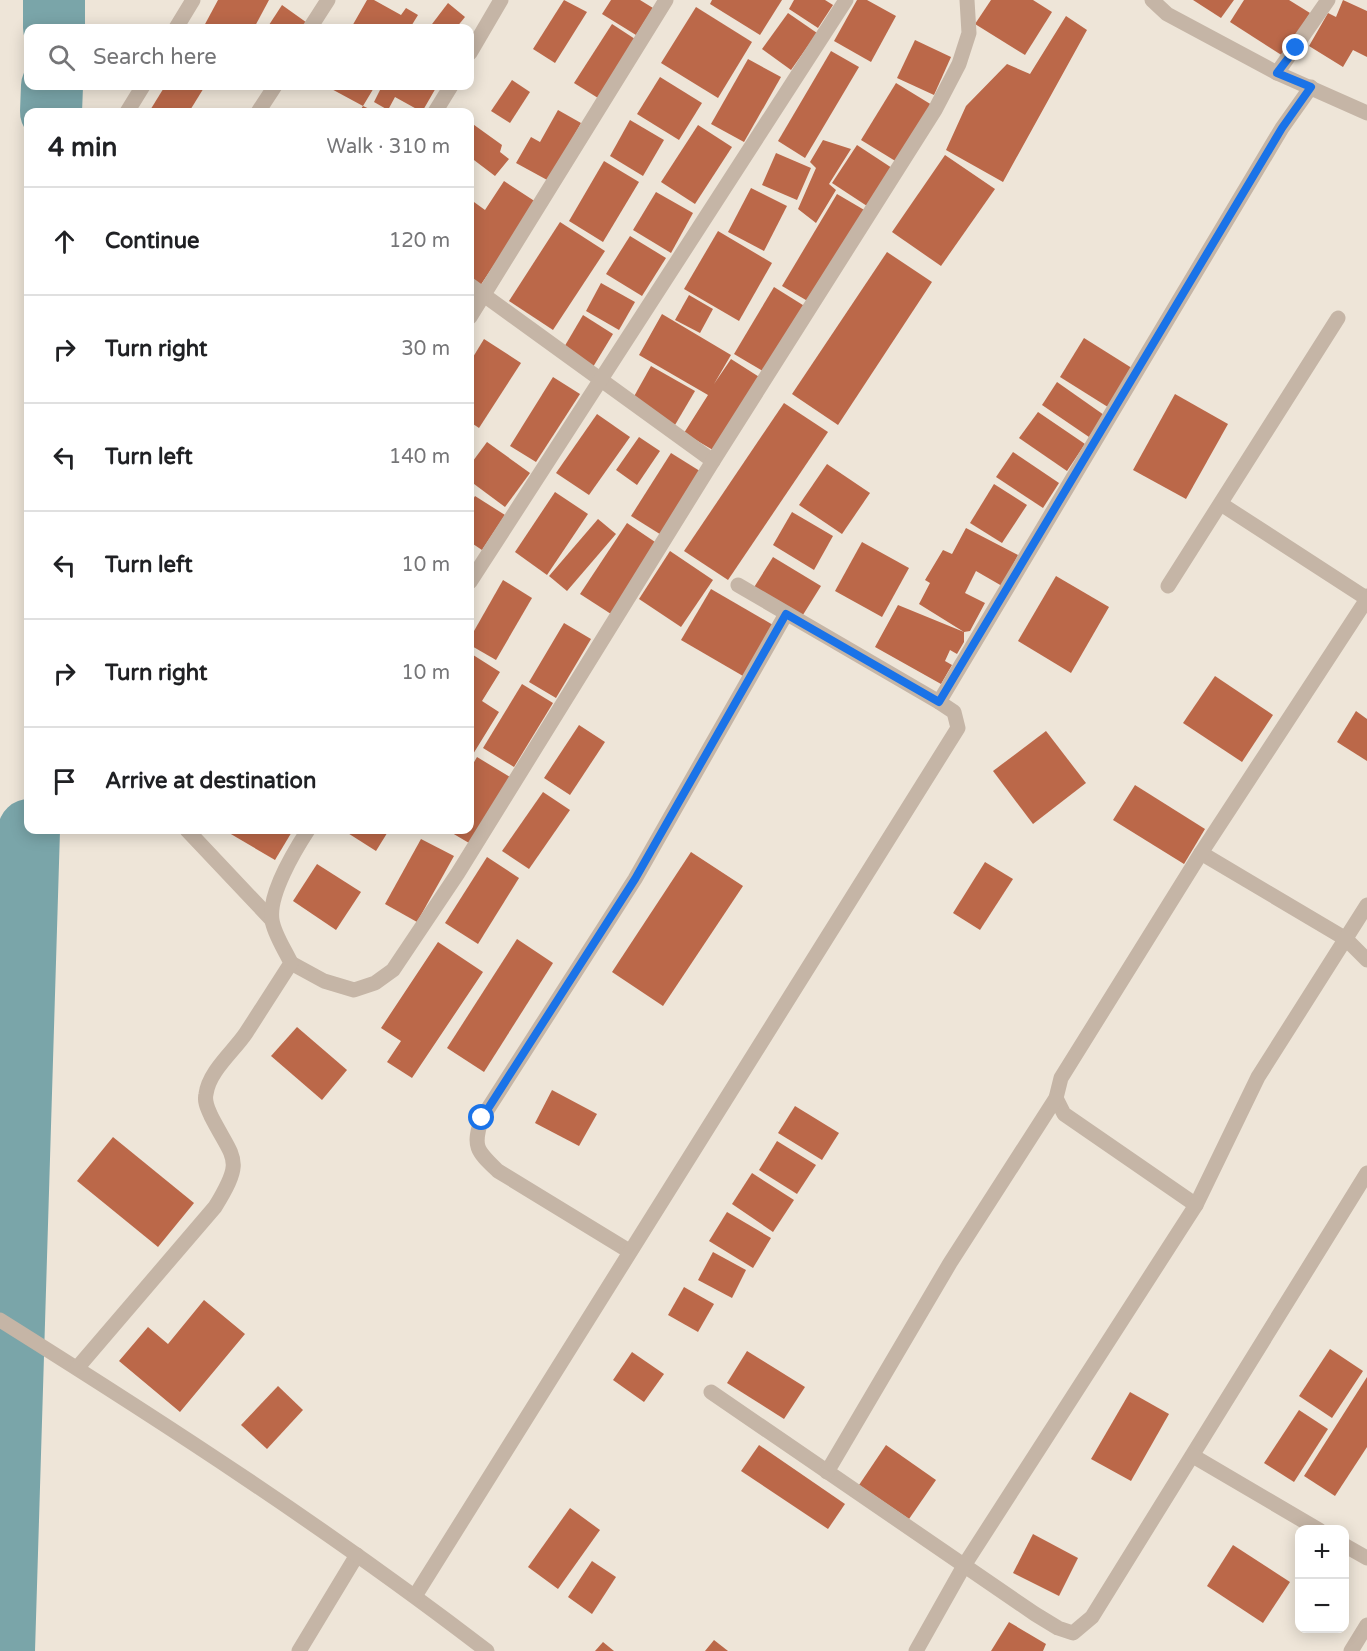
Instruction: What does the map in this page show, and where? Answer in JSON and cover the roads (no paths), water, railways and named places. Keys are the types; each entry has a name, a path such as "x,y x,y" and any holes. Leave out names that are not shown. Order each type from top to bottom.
{"street":[{"path":"178,24 193,0"},
{"path":"313,24 328,0"},
{"path":"474,47 501,0"},
{"path":"474,310 666,0"},
{"path":"474,576 846,0"},
{"path":"1152,0 1167,14 1277,73 1367,113"},
{"path":"1277,73 1328,0"},
{"path":"191,834 271,919 291,963 324,981 354,990 375,983 393,970 458,873 713,461 935,110 959,64 969,33 964,1"},
{"path":"939,702 1282,128 1311,87"},
{"path":"129,108 140,90"},
{"path":"260,108 272,90"},
{"path":"437,108 449,90"},
{"path":"474,288 713,461"},
{"path":"1168,586 1338,318"},
{"path":"827,1472 950,1263 1056,1098 1061,1078 1201,853 1366,598 1221,504"},
{"path":"416,1596 629,1251 954,739 958,721 954,712 738,585"},
{"path":"629,1251 498,1171 481,1155 475,1137 482,1118 635,879 786,614"},
{"path":"271,919 278,888 291,856 305,834"},
{"path":"1201,853 1346,939 1367,960"},
{"path":"916,1651 965,1564 1196,1205 1258,1077 1367,905"},
{"path":"78,1367 215,1207 229,1184 233,1169 233,1152 206,1106 206,1093 212,1078 245,1034 291,963"},
{"path":"1056,1098 1064,1114 1196,1205"},
{"path":"711,1392 1049,1623 1068,1632 1077,1631 1092,1617 1367,1173"},
{"path":"0,1320 78,1367 416,1596 487,1651"},
{"path":"1193,1456 1310,1525"},
{"path":"1349,1548 1367,1558"},
{"path":"299,1651 357,1556"},
{"path":"1351,1651 1367,1625"}],"waterway":[{"path":"54,0 54,24"},
{"path":"51,108 52,90"},
{"path":"4,1651 29,834"}]}
